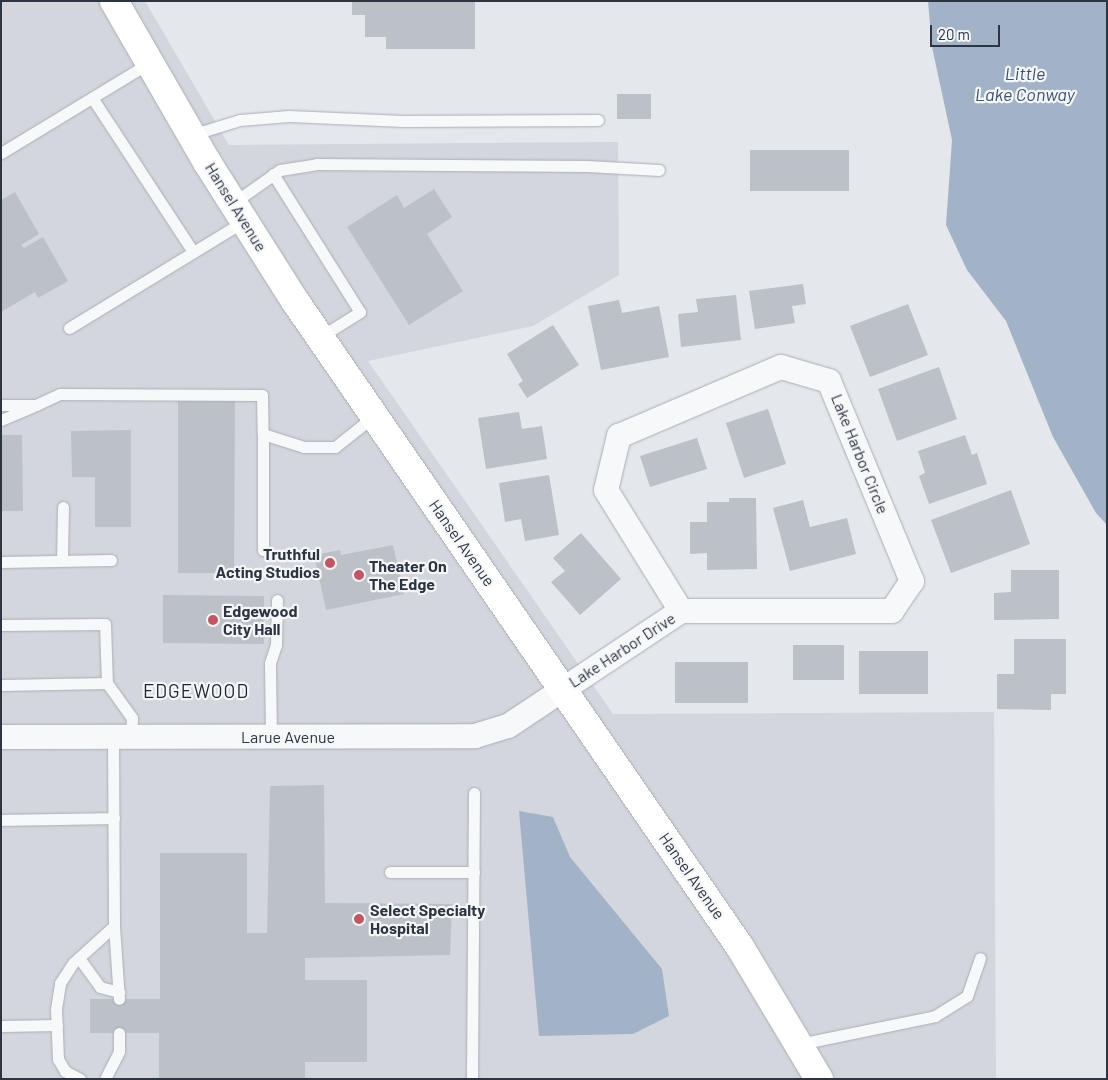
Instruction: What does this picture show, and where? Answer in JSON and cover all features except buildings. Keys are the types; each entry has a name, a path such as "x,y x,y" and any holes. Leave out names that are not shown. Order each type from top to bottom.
{"main road":[{"name":"Hansel Avenue","path":"114,1 191,135 238,212 374,416 736,940 819,1079"}],"street":[{"name":"Lake Harbor Circle","path":"781,367 829,381 912,581 892,611 681,611 606,490 619,436 781,367"},
{"name":"Lake Harbor Drive","path":"562,690 681,611"},
{"name":"Larue Avenue","path":"1,737 475,736 508,726 562,690"}],"lane":[{"path":"1,153 93,99 149,63"},
{"path":"93,99 192,252"},
{"path":"191,135 240,120 289,116 403,121 598,120"},
{"path":"69,328 192,252 238,212 273,174 280,170 316,164 587,166 659,170"},
{"path":"273,174 360,312 320,337"},
{"path":"1,420 60,394 262,395 263,550"},
{"path":"1,406 36,405"},
{"path":"262,434 304,447 335,447 374,416"},
{"path":"62,507 62,560"},
{"path":"1,562 111,560"},
{"path":"272,737 270,662 276,645 277,600"},
{"path":"1,625 105,624 107,683 132,718 122,737 114,818 114,926 119,995 100,987 79,958"},
{"path":"1,685 107,683"},
{"path":"472,1079 474,793"},
{"path":"1,820 114,818"},
{"path":"390,872 474,872"},
{"path":"80,1079 65,1071 58,1059 57,1026 60,983 79,958 114,926"},
{"path":"798,1045 935,1016 967,996 980,958"},
{"path":"1,1026 57,1026"},
{"path":"105,1079 119,1051 119,1033"}],"shaded area":[{"path":"1,1 145,1 229,145 618,142 619,275 533,326 368,361 613,714 994,712 996,1079 1,1079"}],"water":[{"name":"Little Lake Conway","path":"928,1 1107,1 1107,525 1096,513 1053,437 1006,321 967,270 946,225 952,140 932,47"},
{"path":"519,811 553,817 570,857 662,969 669,1016 633,1034 539,1036"}],"place":[{"name":"Truthful Acting Studios","path":"330,563"},
{"name":"Theater On The Edge","path":"359,575"},
{"name":"Edgewood City Hall","path":"213,620"},
{"name":"Select Specialty Hospital","path":"359,919"}],"district":[{"name":"EDGEWOOD","path":"196,691"}]}
